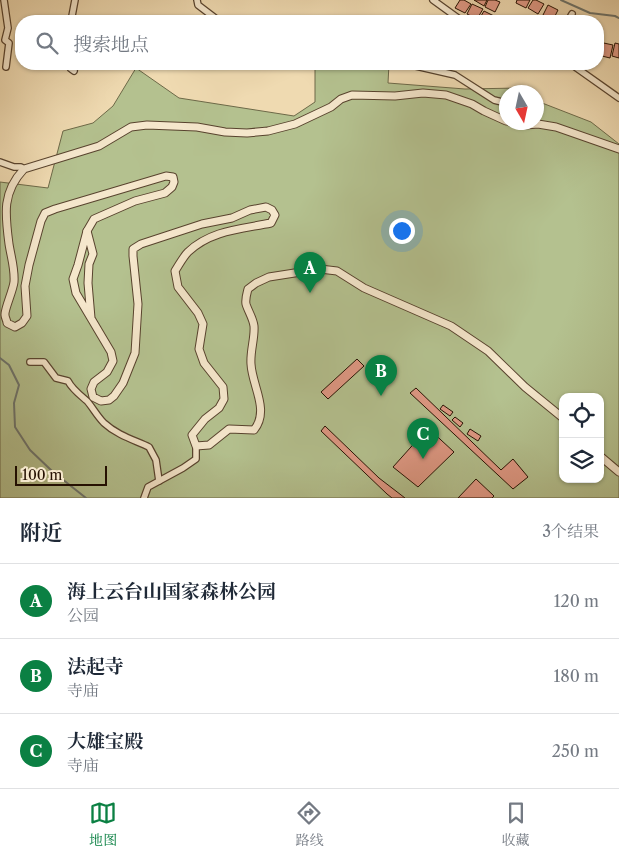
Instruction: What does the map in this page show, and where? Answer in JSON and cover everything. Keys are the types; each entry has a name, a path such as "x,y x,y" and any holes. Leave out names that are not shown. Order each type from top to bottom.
{"street":[{"path":"4,0 8,28 5,40 9,43 6,67"},
{"path":"72,15 75,0"},
{"path":"198,0 198,5 210,15"},
{"path":"432,0 453,15"},
{"path":"433,70 455,75 499,101"},
{"path":"579,70 619,98"},
{"path":"0,162 24,168 100,146 131,127 147,125 197,127 225,132 247,133 268,131 302,120 352,95 395,96 423,93 446,95 472,104 499,118"},
{"path":"544,125 556,127 619,150"},
{"path":"24,168 16,177 8,192 6,210 9,244 14,269 14,284 4,313 8,323 15,327 22,324 27,316 25,286 41,221 45,213 166,176 173,177 172,187 165,193 135,201 94,219 87,231 73,279 76,293 111,352 112,361 107,372 94,382 91,390 93,397 101,401 109,400 114,396 135,353 138,304 133,249 141,244 202,224 232,218 250,210 266,207 272,210 275,215 271,223 231,229 212,236 187,253 175,271 178,287 198,313 203,324 199,349 204,363 223,387 224,399 219,408 205,419 192,435 196,446 196,459 148,487 144,498"},
{"path":"87,231 93,254 89,264 88,283 91,318"},
{"path":"196,446 209,445 229,429 254,430 259,424 262,415 250,361 254,324 245,302 248,289 256,283 269,278 320,269 337,271 364,288 451,326 488,351 525,387 559,415"},
{"path":"30,362 44,362 56,378 68,381 70,386 106,424 122,436 149,447 156,460 159,481"},
{"path":"604,459 619,472"}],"green space":[{"path":"135,70 139,70 179,98 294,116 315,102 315,70 389,70 388,83 465,89 499,88 499,130 544,130 544,104 591,122 619,144 619,498 0,498 0,182 48,188 63,131 93,123 113,106"}],"building":[{"path":"460,0 471,4 465,13 455,8"},
{"path":"474,0 487,0 484,6"},
{"path":"488,0 500,2 495,12 485,7"},
{"path":"517,0 530,0 526,8 516,3"},
{"path":"533,0 544,4 538,14 528,8"},
{"path":"472,4 483,9 479,15 467,14"},
{"path":"548,5 558,10 556,15 543,15"},
{"path":"484,11 492,15 482,15"},
{"path":"604,43 613,45 610,58 604,56"},
{"path":"615,43 619,44 619,58 612,56"},
{"path":"357,359 364,366 328,399 321,392"},
{"path":"416,388 501,470 513,459 528,477 513,489 410,393"},
{"path":"443,405 453,412 450,416 440,409"},
{"path":"455,417 463,423 460,427 452,420"},
{"path":"325,426 379,478 405,498 392,498 387,494 321,431"},
{"path":"428,428 454,452 418,487 393,467"},
{"path":"470,429 481,436 478,441 467,434"},
{"path":"476,479 494,496 492,498 458,498"}],"waterway":[{"path":"561,0 590,13 619,18"},
{"path":"0,358 9,365 19,385 14,403 15,427 30,450 52,471 86,498"}],"place":[{"name":"海上云台山国家森林公园","path":"310,293"},
{"name":"法起寺","path":"381,396"},
{"name":"大雄宝殿","path":"423,459"}]}
